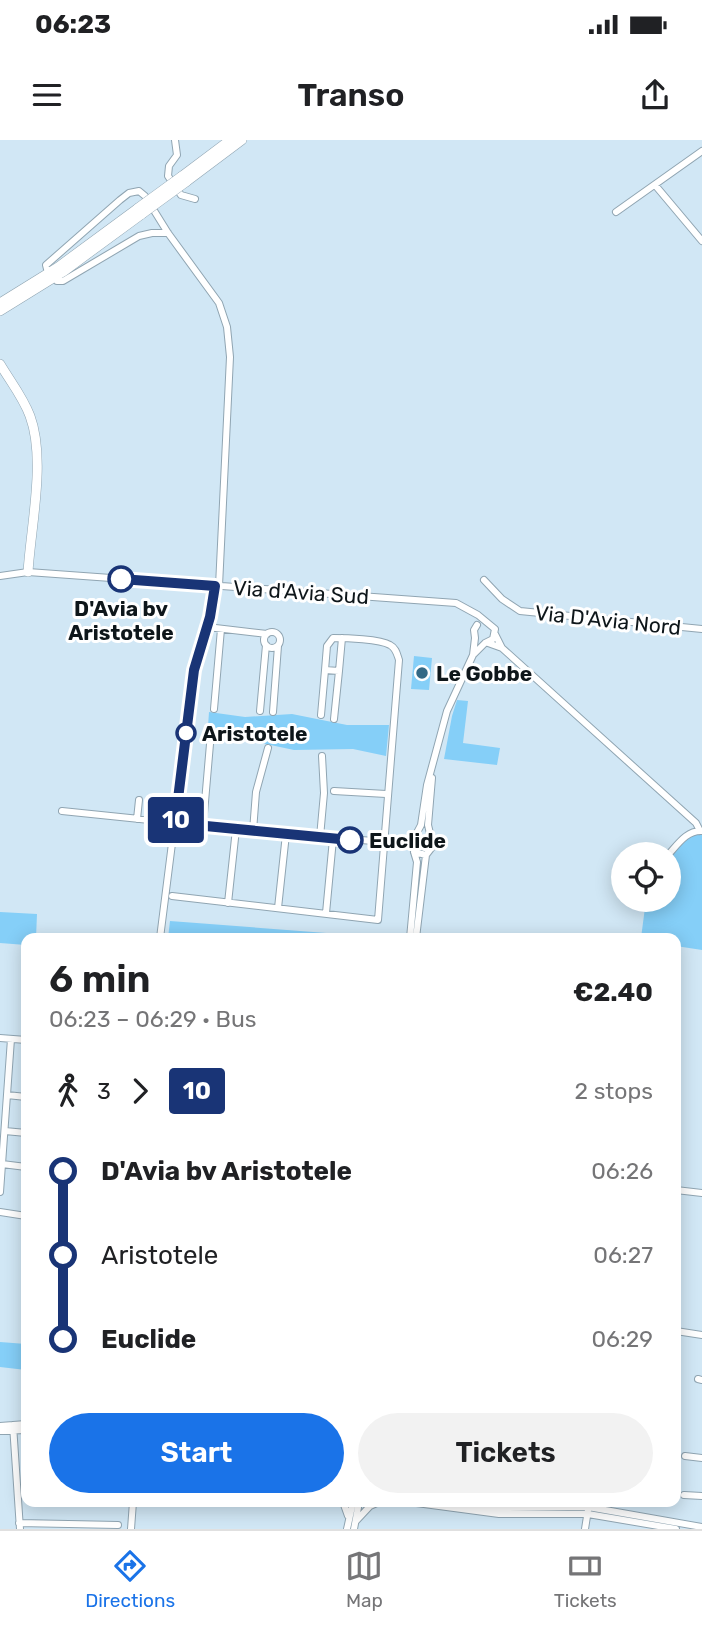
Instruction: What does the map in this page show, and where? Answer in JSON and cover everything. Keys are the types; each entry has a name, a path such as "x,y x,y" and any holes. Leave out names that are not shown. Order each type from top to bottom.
{"highway":[{"path":"184,179 230,140"},
{"path":"0,314 184,179 242,140"},
{"path":"0,303 140,211"},
{"path":"0,364 23,402 36,437 37,459 28,572"}],"street":[{"path":"175,140 177,155 169,166 168,176 181,195 195,199"},
{"path":"616,212 702,151"},
{"path":"655,185 702,242"},
{"path":"47,268 61,251 134,191 145,196 168,233 219,303 229,342 227,457 217,586 194,670 161,933"},
{"path":"57,281 63,281 139,236 168,233"},
{"name":"Via d'Avia Sud","path":"0,576 28,572 456,603 484,621"},
{"name":"Via D'Avia Nord","path":"484,580 497,595 520,611 702,629"},
{"path":"473,613 477,625"},
{"path":"410,933 417,862 411,844 421,825 426,785 450,702 473,655 474,630 484,621 492,624 502,648 696,823 701,831 686,836 680,842"},
{"path":"207,627 267,634"},
{"path":"214,709 221,629"},
{"path":"260,710 264,638 272,631 277,633 281,640 278,646 273,712"},
{"path":"473,655 495,634"},
{"path":"334,719 342,638"},
{"path":"172,896 378,920 398,657 393,647 387,643 342,638 329,640 321,715"},
{"path":"475,638 502,648"},
{"path":"265,645 272,648 278,646"},
{"path":"325,670 339,671"},
{"path":"204,825 211,744"},
{"path":"253,831 256,792 268,748"},
{"path":"320,837 324,793 322,756"},
{"path":"417,933 426,855 433,846 428,825 433,766"},
{"path":"334,791 386,794"},
{"path":"137,819 139,800"},
{"path":"62,811 385,844 411,844"},
{"path":"228,904 236,829"},
{"path":"416,835 421,833 430,836"},
{"path":"278,908 286,834"},
{"path":"326,913 333,839"},
{"path":"414,852 426,855"},
{"path":"0,1038 21,1040"},
{"path":"0,1192 11,1039"},
{"path":"8,1095 21,1096"},
{"path":"5,1131 21,1133"},
{"path":"2,1164 21,1166"},
{"path":"681,1190 702,1193"},
{"path":"0,1212 21,1215"},
{"path":"681,1332 702,1335"},
{"path":"0,1429 21,1426"},
{"path":"13,1428 21,1429"},
{"path":"13,1428 20,1526 118,1525"},
{"path":"685,1456 702,1458"},
{"path":"16,1467 21,1468"},
{"path":"684,1495 702,1496"},
{"path":"131,1529 133,1507"},
{"path":"345,1507 353,1523"},
{"path":"347,1529 369,1507"},
{"path":"447,1507 499,1514 586,1508 676,1529"},
{"path":"492,1507 586,1508 702,1527"},
{"path":"585,1529 586,1508"},
{"path":"628,1529 630,1520"}],"shaded area":[{"name":"Le Gobbe","path":"414,656 432,658 429,690 411,689"},
{"path":"457,700 468,701 463,743 500,748 497,765 444,759"},
{"path":"209,712 245,717 292,714 347,725 389,725 386,756 353,749 294,750 247,740 207,741"},
{"path":"696,833 702,835 702,950 681,947 681,933 642,933 644,912 681,912 681,845"},
{"path":"0,912 37,914 36,933 21,933 21,945 0,943"},
{"path":"170,921 327,933 169,933"},
{"path":"0,1342 21,1344 21,1369 0,1367"}],"bus line":[{"name":"10","path":"121,579 215,586 210,617 194,670 175,823 350,840"}],"place":[{"name":"D'Avia bv Aristotele","path":"121,579"},
{"name":"Le Gobbe","path":"422,673"},
{"name":"Aristotele","path":"186,733"},
{"name":"Euclide","path":"350,840"}]}
